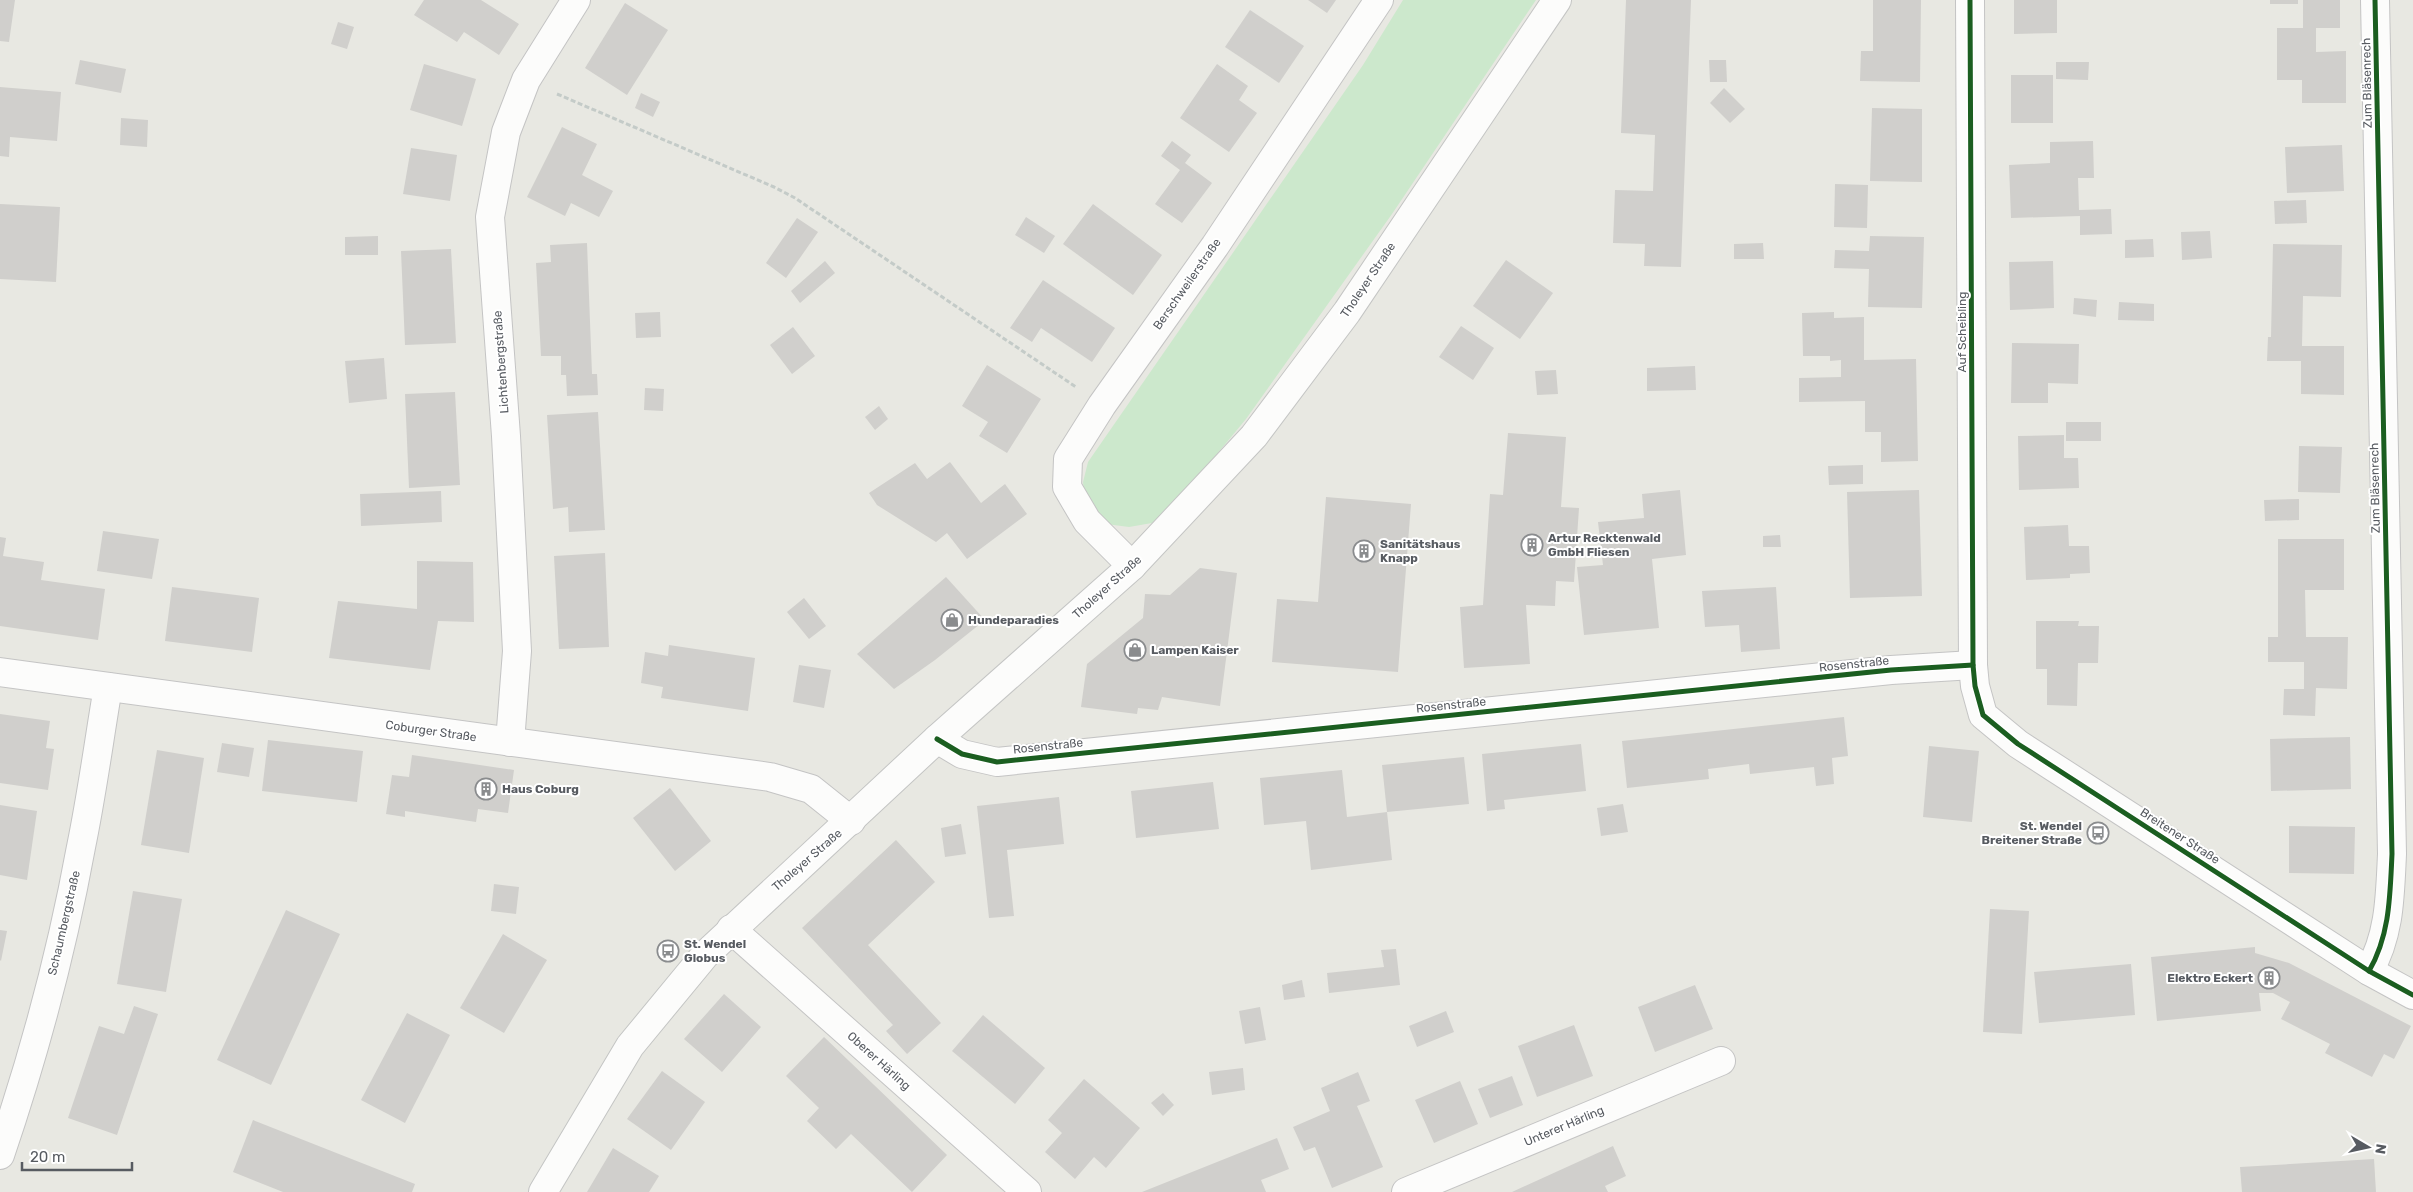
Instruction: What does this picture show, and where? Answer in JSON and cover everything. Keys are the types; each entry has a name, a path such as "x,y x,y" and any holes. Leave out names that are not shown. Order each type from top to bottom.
{"street":[{"name":"Lichtenbergstraße","path":"510,742 517,651 506,436 490,218 506,132 526,80 576,0"},
{"name":"Berschweilerstraße","path":"1132,566 1088,521 1067,486 1068,458 1102,405 1215,246 1379,0"},
{"name":"Tholeyer Straße","path":"543,1192 630,1046 705,955 937,739 1132,566 1254,436 1341,320 1557,0"},
{"name":"Auf Scheibling","path":"1970,0 1973,665"},
{"name":"Zum Bläsenrech","path":"2369,971 2378,956 2388,920 2392,854 2375,0"},
{"name":"Rosenstraße","path":"937,739 962,754 997,762 1891,670 1973,665"},
{"name":"Breitener Straße","path":"1973,665 1983,715 2018,744 2369,971 2413,995"},
{"name":"Coburger Straße","path":"0,672 770,777 811,789 851,821"},
{"name":"Schaumbergstraße","path":"0,1155 52,980 81,848 108,686"},
{"name":"Oberer Härling","path":"731,929 1026,1192"},
{"name":"Unterer Härling","path":"1406,1192 1721,1061"}],"path":[{"path":"526,80 774,186 795,198 1102,405"}],"green space":[{"path":"1403,0 1536,0 1392,214 1246,419 1183,495 1152,523 1129,527 1106,524 1085,502 1083,482 1088,462 1363,65"}],"building":[{"path":"0,0 15,0 9,42 0,41"},
{"path":"424,0 481,0 519,24 499,55 464,32 457,42 414,15"},
{"path":"1308,0 1336,0 1327,13"},
{"path":"1626,0 1691,0 1681,267 1644,266 1645,244 1613,243 1615,190 1653,191 1655,135 1621,133"},
{"path":"1873,0 1921,0 1920,82 1860,81 1861,51 1873,51"},
{"path":"2014,0 2057,0 2057,33 2014,34"},
{"path":"2270,0 2298,0 2298,4 2270,4"},
{"path":"2303,0 2340,0 2340,28 2316,28 2316,52 2346,51 2346,103 2302,103 2302,80 2277,80 2277,28 2303,28"},
{"path":"625,3 668,30 627,95 585,68"},
{"path":"1250,10 1304,46 1279,83 1225,47"},
{"path":"338,22 354,27 347,49 331,44"},
{"path":"80,60 126,69 121,93 75,84"},
{"path":"1709,60 1726,60 1727,82 1710,82"},
{"path":"2056,62 2089,62 2088,80 2056,79"},
{"path":"424,64 476,79 462,126 410,110"},
{"path":"1217,64 1248,86 1239,100 1257,113 1229,152 1180,118"},
{"path":"2011,75 2053,75 2053,123 2011,123"},
{"path":"0,87 61,92 57,141 10,137 9,157 0,156"},
{"path":"1724,88 1745,109 1730,123 1710,103"},
{"path":"641,93 660,102 653,117 635,108"},
{"path":"1872,108 1922,109 1922,182 1870,181"},
{"path":"121,118 148,120 147,147 120,145"},
{"path":"562,127 597,144 582,175 613,191 599,217 571,203 565,216 527,197"},
{"path":"1172,141 1191,155 1185,163 1212,183 1182,223 1155,204 1180,170 1161,156"},
{"path":"2093,141 2094,178 2078,178 2079,210 2111,209 2112,234 2080,235 2080,216 2011,218 2009,165 2050,163 2050,142"},
{"path":"2342,145 2344,191 2287,193 2285,147"},
{"path":"411,148 457,155 450,201 403,194"},
{"path":"1835,184 1868,185 1867,228 1834,227"},
{"path":"2306,200 2307,223 2275,224 2274,201"},
{"path":"0,204 60,207 56,282 0,279"},
{"path":"1093,204 1162,255 1133,295 1063,244"},
{"path":"1026,217 1055,236 1044,253 1015,235"},
{"path":"797,218 818,232 786,278 766,263"},
{"path":"2210,231 2212,258 2182,260 2181,232"},
{"path":"378,236 378,255 345,255 345,237"},
{"path":"1870,236 1924,237 1922,308 1868,307 1869,269 1834,268 1835,250 1869,251"},
{"path":"2153,239 2154,257 2125,258 2125,240"},
{"path":"587,243 592,374 597,374 598,395 567,396 566,375 561,375 561,356 541,356 536,263 551,262 550,245"},
{"path":"1763,243 1764,259 1734,259 1734,244"},
{"path":"2273,244 2342,245 2341,297 2303,296 2302,346 2344,346 2344,395 2301,394 2301,361 2267,361 2268,337 2271,337"},
{"path":"451,249 456,343 405,345 401,251"},
{"path":"1506,260 1553,293 1520,339 1473,306"},
{"path":"825,261 835,273 800,303 791,291"},
{"path":"2053,261 2054,308 2010,310 2009,262"},
{"path":"1043,280 1115,328 1092,362 1041,328 1032,342 1010,328"},
{"path":"2074,298 2097,300 2096,317 2073,314"},
{"path":"2119,302 2154,304 2154,321 2118,320"},
{"path":"660,312 661,337 636,338 635,313"},
{"path":"1834,312 1834,318 1864,317 1864,360 1916,359 1918,461 1881,462 1881,432 1865,432 1865,401 1799,402 1799,378 1841,377 1841,360 1830,361 1830,356 1803,356 1802,313"},
{"path":"1461,326 1494,348 1473,380 1439,357"},
{"path":"793,327 815,356 792,374 770,345"},
{"path":"2012,343 2079,344 2078,384 2048,383 2048,403 2011,403"},
{"path":"384,358 387,399 349,403 345,361"},
{"path":"987,365 1041,399 1007,453 979,436 988,422 962,406"},
{"path":"1695,366 1696,390 1647,391 1647,368"},
{"path":"1556,370 1558,394 1537,395 1535,371"},
{"path":"645,388 664,389 663,411 644,410"},
{"path":"455,392 460,485 409,488 405,394"},
{"path":"879,406 888,419 875,430 865,417"},
{"path":"598,412 605,530 569,532 568,507 553,509 547,415"},
{"path":"2066,422 2101,422 2101,441 2066,441"},
{"name":"Artur Recktenwald GmbH Fliesen","path":"1508,433 1566,437 1561,507 1579,508 1574,582 1556,581 1555,606 1526,605 1530,664 1464,668 1460,607 1483,605 1490,494 1503,495"},
{"path":"2064,435 2064,458 2078,458 2079,488 2019,490 2018,436"},
{"path":"2299,446 2342,447 2340,493 2298,492"},
{"path":"950,462 981,503 1005,484 1027,514 967,559 947,533 936,542 877,505 869,493 915,463 927,479"},
{"path":"1863,465 1863,484 1829,485 1828,466"},
{"path":"1680,490 1686,555 1652,559 1659,628 1584,635 1577,567 1603,565 1598,522 1644,518 1642,494"},
{"path":"1919,490 1922,596 1850,598 1847,492"},
{"path":"441,491 442,522 361,526 360,494"},
{"name":"Sanitätshaus Knapp","path":"1326,497 1411,504 1398,672 1272,662 1277,599 1318,602"},
{"path":"2299,499 2299,520 2265,521 2264,500"},
{"path":"2068,525 2069,546 2089,546 2090,573 2070,574 2070,578 2026,580 2024,527"},
{"path":"103,531 159,539 152,579 97,571"},
{"path":"1780,535 1781,547 1763,547 1763,536"},
{"path":"0,537 6,538 3,556 44,562 41,580 105,589 98,640 0,626"},
{"path":"2278,539 2344,539 2344,590 2305,590 2306,637 2348,637 2347,689 2316,688 2315,716 2283,715 2284,689 2304,689 2304,662 2268,662 2268,637 2278,637"},
{"path":"605,553 609,647 559,649 554,556"},
{"path":"417,561 473,562 474,622 438,621 430,670 329,658 338,601 417,609"},
{"name":"Lampen Kaiser","path":"1200,568 1237,573 1220,706 1162,697 1158,710 1138,708 1137,714 1081,707 1087,664 1143,618 1145,594 1170,595"},
{"path":"946,577 985,620 935,660 894,689 857,654"},
{"path":"172,587 259,598 252,652 165,641"},
{"path":"1776,587 1780,649 1741,652 1739,625 1705,627 1702,591"},
{"path":"804,598 826,626 809,639 787,612"},
{"path":"2036,621 2079,621 2078,626 2099,626 2098,663 2078,663 2077,706 2047,705 2047,669 2036,669"},
{"path":"669,645 755,658 748,711 661,698 663,687 641,683 645,652 668,656"},
{"path":"799,665 831,670 824,708 793,702"},
{"path":"0,714 50,721 46,748 54,749 48,790 0,783"},
{"path":"1844,717 1848,756 1832,758 1834,784 1816,786 1814,767 1750,774 1749,764 1708,769 1709,779 1627,788 1622,741"},
{"path":"2350,737 2351,789 2271,791 2270,739"},
{"path":"268,740 363,751 357,802 262,791"},
{"path":"222,743 254,748 249,777 217,772"},
{"path":"1581,744 1586,791 1504,800 1505,809 1487,811 1482,754"},
{"path":"1929,746 1979,751 1972,822 1923,817"},
{"path":"157,750 204,758 189,853 141,845"},
{"path":"412,755 514,770 508,813 478,809 476,822 405,811 405,817 386,814 392,775 409,777"},
{"path":"1464,757 1469,804 1387,812 1382,765"},
{"path":"1342,770 1347,817 1387,812 1392,860 1311,870 1306,821 1264,825 1260,778"},
{"path":"1213,782 1219,829 1136,838 1131,791"},
{"path":"670,788 711,841 675,871 633,818"},
{"path":"1059,797 1064,844 1007,850 1014,916 989,918 977,806"},
{"path":"1623,804 1628,832 1601,836 1597,808"},
{"path":"0,805 37,811 27,880 0,875"},
{"path":"961,824 966,854 945,857 941,828"},
{"path":"2289,826 2355,827 2354,874 2289,873"},
{"path":"896,840 935,882 868,945 941,1023 907,1054 886,1031 893,1025 802,928"},
{"path":"494,884 519,887 516,914 491,911"},
{"path":"133,891 182,899 166,992 117,984"},
{"path":"1990,909 2029,911 2022,1034 1983,1032"},
{"path":"286,910 340,934 271,1085 217,1060"},
{"path":"0,930 7,931 1,961 0,960"},
{"path":"503,934 547,960 504,1033 460,1008"},
{"path":"2255,947 2255,953 2289,963 2411,1026 2394,1059 2384,1054 2372,1077 2325,1053 2330,1044 2281,1019 2290,1002 2273,993 2259,993 2261,1011 2157,1021 2151,957"},
{"path":"1396,949 1400,985 1329,993 1327,973 1384,967 1381,950"},
{"path":"2131,964 2135,1015 2039,1023 2034,972"},
{"path":"1302,980 1305,997 1284,1000 1282,985"},
{"path":"1695,985 1713,1029 1655,1052 1638,1007"},
{"path":"724,994 761,1027 722,1072 684,1039"},
{"path":"134,1006 158,1014 117,1135 68,1118 99,1026 124,1034"},
{"path":"1260,1007 1266,1040 1245,1044 1239,1011"},
{"path":"1446,1011 1454,1032 1417,1047 1409,1026"},
{"path":"407,1013 450,1035 405,1123 361,1100"},
{"path":"983,1015 1045,1068 1015,1104 952,1051"},
{"path":"1574,1025 1593,1076 1537,1097 1518,1046"},
{"path":"824,1037 947,1155 912,1192 851,1134 836,1149 807,1121 819,1108 786,1076"},
{"path":"1243,1068 1245,1090 1212,1095 1209,1072"},
{"path":"662,1071 705,1102 671,1150 627,1119"},
{"path":"1358,1072 1370,1101 1357,1106 1383,1167 1332,1188 1315,1147 1304,1151 1293,1127 1330,1111 1321,1088"},
{"path":"1512,1076 1523,1105 1490,1118 1478,1089"},
{"path":"1084,1079 1140,1128 1106,1168 1094,1157 1075,1179 1045,1152 1062,1133 1048,1120"},
{"path":"1460,1081 1478,1124 1434,1143 1415,1100"},
{"path":"1163,1093 1174,1105 1163,1116 1151,1103"},
{"path":"253,1120 415,1184 412,1192 283,1192 233,1172"},
{"path":"1277,1138 1289,1169 1261,1180 1266,1192 1142,1192"},
{"path":"1613,1146 1626,1176 1605,1186 1608,1192 1512,1192"},
{"path":"613,1148 659,1176 649,1192 587,1192"},
{"path":"2374,1159 2376,1192 2242,1192 2240,1167"}],"cycle path":[{"path":"1970,0 1973,665 1975,686 1983,715 2018,744 2369,971 2413,995"},
{"path":"2369,971 2381,943 2388,914 2392,854 2375,0"},
{"path":"937,739 962,754 997,762 1891,670 1973,665"}],"place":[{"name":"Artur Recktenwald GmbH Fliesen","path":"1532,545"},
{"name":"Sanitätshaus Knapp","path":"1364,551"},
{"name":"Hundeparadies","path":"952,620"},
{"name":"Lampen Kaiser","path":"1135,650"},
{"name":"Haus Coburg","path":"486,789"},
{"name":"St. Wendel Breitener Straße","path":"2098,833"},
{"name":"St. Wendel Globus","path":"668,951"},
{"name":"Elektro Eckert","path":"2269,978"}]}
